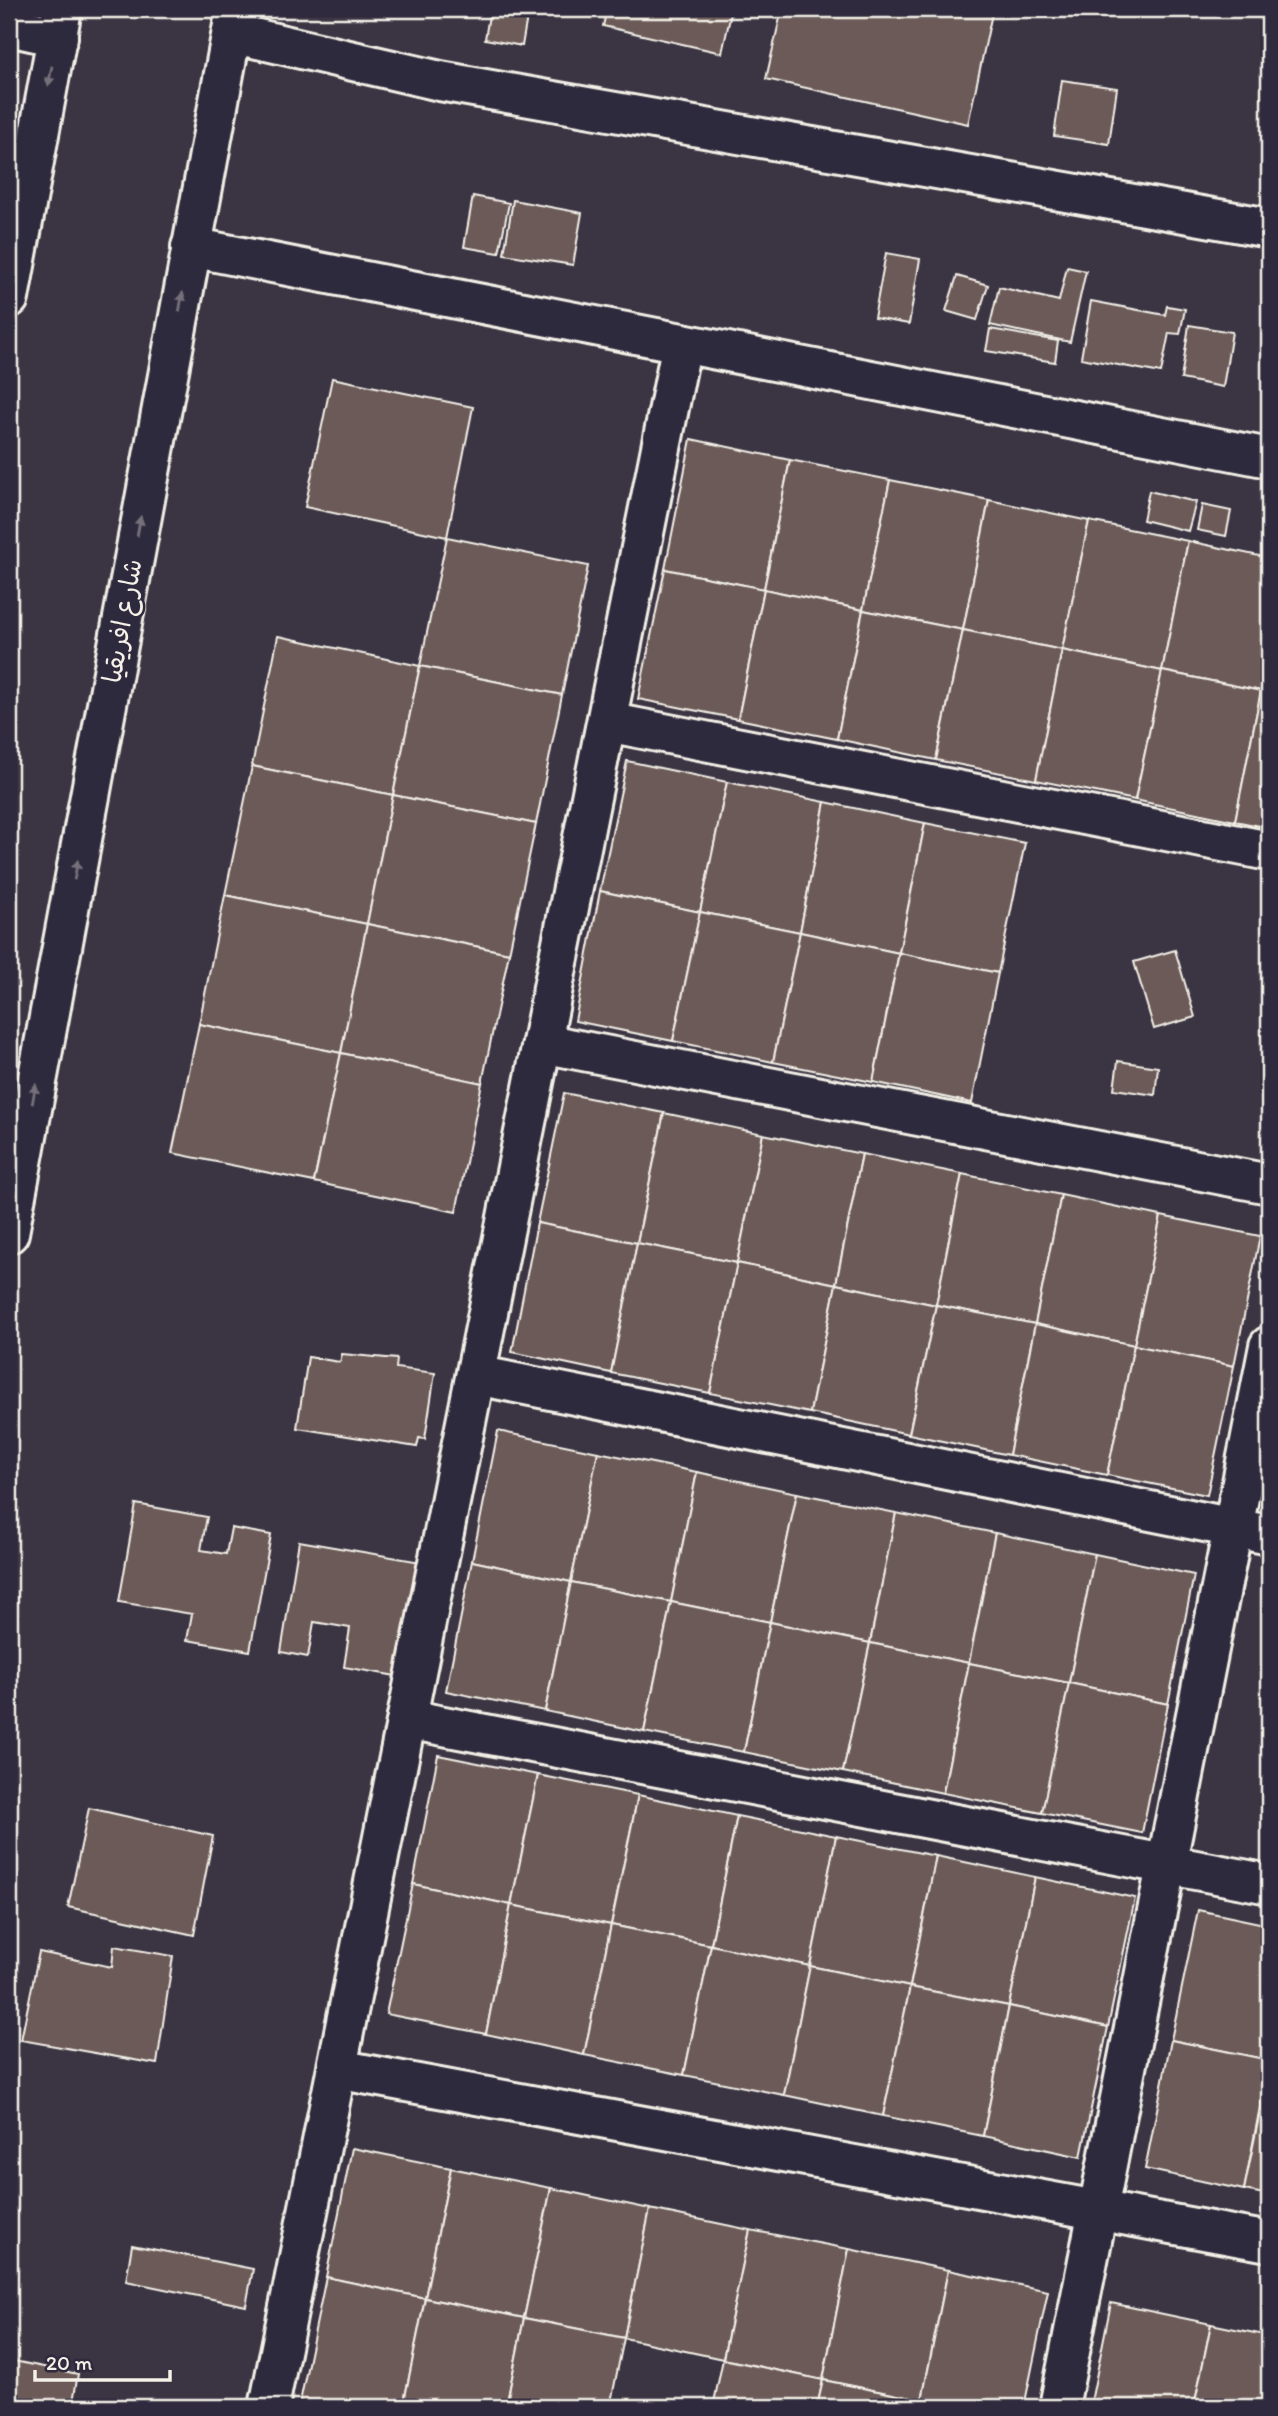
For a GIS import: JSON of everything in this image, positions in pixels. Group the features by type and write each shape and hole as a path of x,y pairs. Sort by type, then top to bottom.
{"street":[{"path":"234,21 440,81 1269,228"},
{"name":"شارع افريقيا","path":"9,1233 234,21"},
{"path":"9,26 60,23 9,298"},
{"path":"191,247 1269,458"},
{"path":"270,2407 682,343"},
{"path":"607,722 1269,851"},
{"path":"542,1043 1269,1184"},
{"path":"1059,2407 1167,1864 1251,1532 1269,1346"},
{"path":"476,1375 1251,1532"},
{"path":"407,1719 1269,1884"},
{"path":"337,2069 1269,2242"}],"building":[{"path":"490,9 528,11 522,46 485,39"},
{"path":"607,9 732,9 722,53 603,26"},
{"path":"782,9 993,9 968,124 766,79"},
{"path":"1062,80 1117,88 1109,144 1054,136"},
{"path":"473,196 509,203 499,253 464,247"},
{"path":"513,200 582,213 573,265 504,254"},
{"path":"886,253 920,259 909,324 874,318"},
{"path":"1067,267 1086,271 1070,342 990,325 999,287 1059,301"},
{"path":"957,276 988,285 977,320 946,311"},
{"path":"1091,301 1165,315 1167,306 1185,309 1180,334 1169,333 1161,373 1081,358"},
{"path":"1189,325 1232,332 1223,387 1181,379"},
{"path":"990,329 1058,341 1055,362 986,351"},
{"path":"332,378 473,407 447,537 305,507"},
{"path":"691,439 790,460 764,589 665,569"},
{"path":"790,460 890,480 863,610 764,589"},
{"path":"890,480 989,500 963,630 863,610"},
{"path":"1149,491 1196,502 1188,531 1143,520"},
{"path":"989,500 1089,521 1062,650 963,630"},
{"path":"1202,505 1231,511 1226,536 1197,530"},
{"path":"1089,521 1188,541 1162,671 1062,650"},
{"path":"447,537 588,566 562,695 420,666"},
{"path":"1188,541 1269,558 1269,650 1261,691 1162,671"},
{"path":"665,569 764,589 738,719 638,699"},
{"path":"764,589 863,610 837,739 738,719"},
{"path":"863,610 963,630 936,760 837,739"},
{"path":"963,630 1062,650 1036,780 936,760"},
{"path":"278,636 420,666 393,795 252,766"},
{"path":"1062,650 1162,671 1135,800 1036,780"},
{"path":"1269,650 1269,693 1261,691"},
{"path":"420,666 562,695 536,824 393,795"},
{"path":"1162,671 1261,691 1235,821 1135,800"},
{"path":"1261,691 1269,693 1269,828 1235,821"},
{"path":"627,761 727,782 700,912 600,891"},
{"path":"252,766 393,795 367,924 225,895"},
{"path":"727,782 825,802 800,932 700,912"},
{"path":"393,795 536,824 509,953 367,924"},
{"path":"825,802 925,823 899,953 800,932"},
{"path":"925,823 1025,843 998,973 899,953"},
{"path":"600,891 700,912 673,1041 575,1021"},
{"path":"225,895 367,924 341,1053 199,1024"},
{"path":"700,912 800,932 773,1062 673,1041"},
{"path":"367,924 509,953 482,1083 341,1053"},
{"path":"800,932 899,953 873,1082 773,1062"},
{"path":"1175,950 1195,1017 1154,1029 1134,962"},
{"path":"899,953 998,973 972,1103 873,1082"},
{"path":"199,1024 341,1053 314,1182 172,1153"},
{"path":"341,1053 482,1083 456,1212 314,1182"},
{"path":"1118,1061 1158,1067 1155,1095 1114,1089"},
{"path":"564,1093 664,1113 637,1243 537,1223"},
{"path":"664,1113 763,1134 737,1263 637,1243"},
{"path":"763,1134 862,1154 836,1284 737,1263"},
{"path":"862,1154 962,1174 936,1305 836,1284"},
{"path":"962,1174 1061,1195 1035,1324 936,1305"},
{"path":"1061,1195 1161,1216 1134,1345 1035,1324"},
{"path":"1161,1216 1260,1236 1234,1366 1134,1345"},
{"path":"537,1223 637,1243 611,1373 512,1352"},
{"path":"637,1243 737,1263 710,1393 611,1373"},
{"path":"737,1263 836,1284 810,1413 710,1393"},
{"path":"836,1284 936,1305 909,1434 810,1413"},
{"path":"936,1305 1035,1324 1009,1455 909,1434"},
{"path":"1035,1324 1134,1345 1107,1475 1009,1455"},
{"path":"1134,1345 1234,1366 1207,1495 1107,1475"},
{"path":"342,1354 397,1359 396,1368 435,1373 425,1439 419,1438 417,1447 297,1428 308,1357 340,1362"},
{"path":"498,1431 598,1452 571,1582 472,1561"},
{"path":"598,1452 697,1472 671,1602 571,1582"},
{"path":"697,1472 797,1493 770,1622 671,1602"},
{"path":"797,1493 896,1513 870,1643 770,1622"},
{"path":"136,1504 207,1517 201,1550 226,1554 231,1528 271,1535 250,1651 187,1640 192,1614 119,1602"},
{"path":"896,1513 995,1533 969,1663 870,1643"},
{"path":"995,1533 1095,1554 1069,1683 969,1663"},
{"path":"299,1541 421,1562 402,1677 344,1667 350,1628 314,1622 308,1657 281,1652"},
{"path":"1095,1554 1194,1575 1168,1704 1069,1683"},
{"path":"472,1561 571,1582 545,1711 446,1691"},
{"path":"571,1582 671,1602 644,1732 545,1711"},
{"path":"671,1602 770,1622 744,1752 644,1732"},
{"path":"770,1622 870,1643 843,1772 744,1752"},
{"path":"870,1643 969,1663 943,1793 843,1772"},
{"path":"969,1663 1069,1683 1042,1813 943,1793"},
{"path":"1069,1683 1168,1704 1142,1833 1042,1813"},
{"path":"438,1755 538,1775 511,1905 413,1884"},
{"path":"538,1775 638,1795 611,1925 511,1905"},
{"path":"638,1795 737,1816 711,1945 611,1925"},
{"path":"89,1808 213,1836 194,1935 68,1907"},
{"path":"737,1816 836,1836 810,1966 711,1945"},
{"path":"836,1836 936,1856 910,1987 810,1966"},
{"path":"936,1856 1035,1877 1009,2006 910,1987"},
{"path":"1035,1877 1135,1898 1108,2027 1009,2006"},
{"path":"413,1884 511,1905 486,2034 386,2014"},
{"path":"511,1905 611,1925 584,2055 486,2034"},
{"path":"1198,1910 1269,1925 1269,2060 1171,2040"},
{"path":"611,1925 711,1945 684,2075 584,2055"},
{"path":"711,1945 810,1966 784,2095 684,2075"},
{"path":"114,1946 173,1956 157,2064 21,2040 39,1952 112,1967"},
{"path":"810,1966 910,1987 883,2116 784,2095"},
{"path":"910,1987 1009,2006 983,2136 883,2116"},
{"path":"1009,2006 1108,2027 1081,2157 983,2136"},
{"path":"1171,2040 1269,2060 1244,2190 1145,2169"},
{"path":"1269,2068 1269,2195 1244,2190"},
{"path":"352,2148 451,2168 425,2298 326,2277"},
{"path":"451,2168 551,2188 524,2318 425,2298"},
{"path":"551,2188 650,2209 624,2338 524,2318"},
{"path":"650,2209 750,2230 723,2359 624,2338"},
{"path":"750,2230 849,2249 823,2380 723,2359"},
{"path":"132,2245 253,2269 246,2306 126,2281"},
{"path":"849,2249 948,2270 922,2400 823,2380"},
{"path":"948,2270 1048,2291 1024,2407 958,2407 922,2400"},
{"path":"326,2277 425,2298 403,2407 299,2407"},
{"path":"425,2298 524,2318 506,2407 403,2407"},
{"path":"1111,2303 1211,2324 1194,2407 1090,2407"},
{"path":"524,2318 624,2338 610,2407 506,2407"},
{"path":"1211,2324 1269,2336 1269,2407 1194,2407"},
{"path":"723,2359 823,2380 817,2407 713,2407"},
{"path":"9,2360 78,2374 72,2407 9,2407"},
{"path":"823,2380 922,2400 920,2407 817,2407"},
{"path":"922,2400 958,2407 920,2407"}]}
